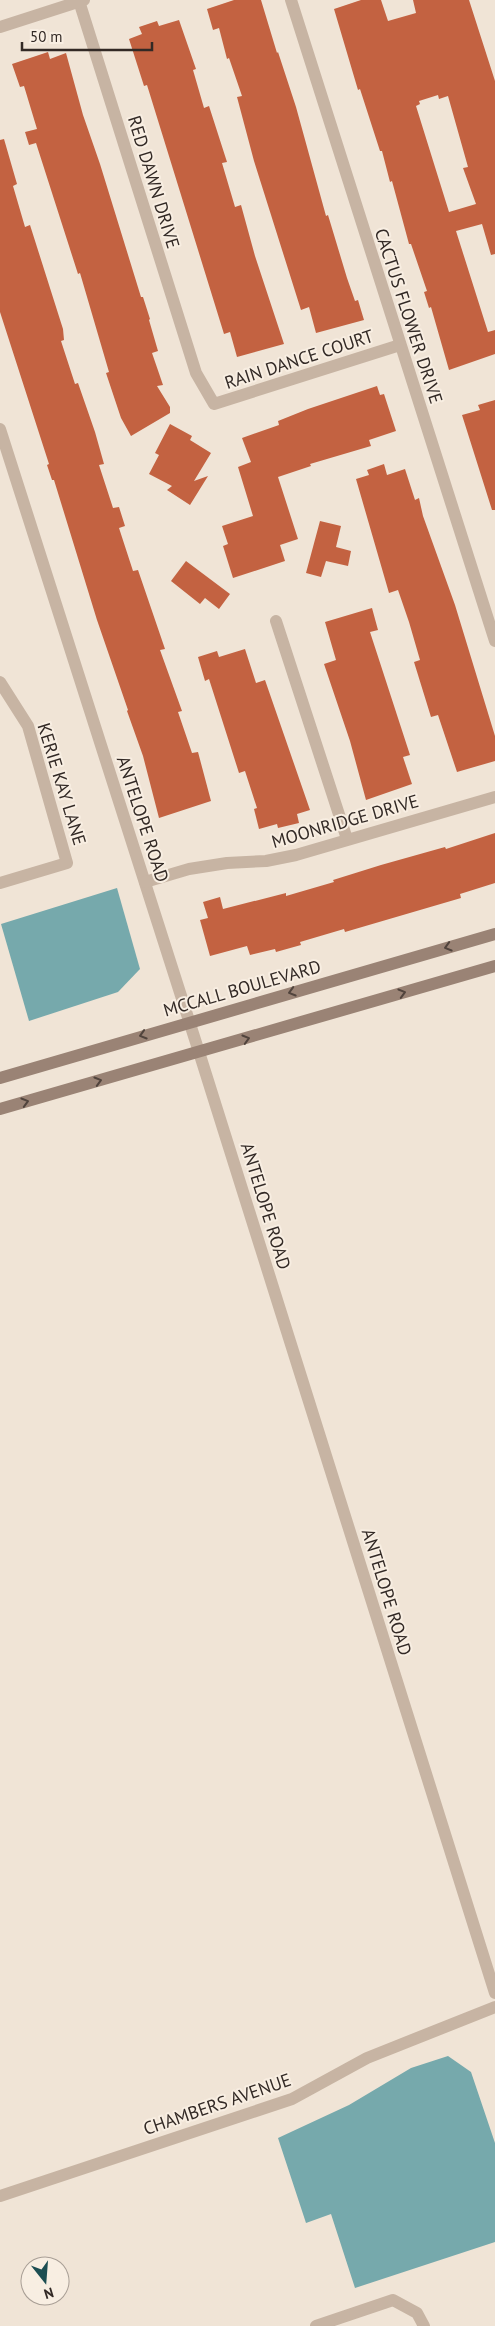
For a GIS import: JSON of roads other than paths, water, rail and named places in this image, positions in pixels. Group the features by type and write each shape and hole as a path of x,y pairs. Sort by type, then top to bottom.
{"main road":[{"name":"MCCALL BOULEVARD","path":"0,1078 495,934"},
{"path":"0,1109 495,966"}],"street":[{"name":"CACTUS FLOWER DRIVE","path":"290,0 495,641"},
{"path":"0,27 82,1"},
{"name":"RED DAWN DRIVE","path":"82,1 196,373"},
{"name":"RAIN DANCE COURT","path":"196,373 214,404 400,345"},
{"name":"ANTELOPE ROAD","path":"0,429 190,1022 495,1993"},
{"path":"276,621 347,839"},
{"name":"KERIE KAY LANE","path":"0,682 28,726 67,863 0,883"},
{"name":"MOONRIDGE DRIVE","path":"145,882 199,868 227,863 266,861 296,855 495,797"},
{"name":"CHAMBERS AVENUE","path":"0,2196 292,2100 366,2058 495,2007"},
{"path":"316,2326 393,2300 417,2313 424,2326"}],"water":[{"path":"117,888 140,969 118,992 29,1021 1,924"},
{"path":"448,2056 471,2072 495,2143 495,2242 355,2288 331,2214 306,2223 278,2138 349,2105 411,2068"}]}
